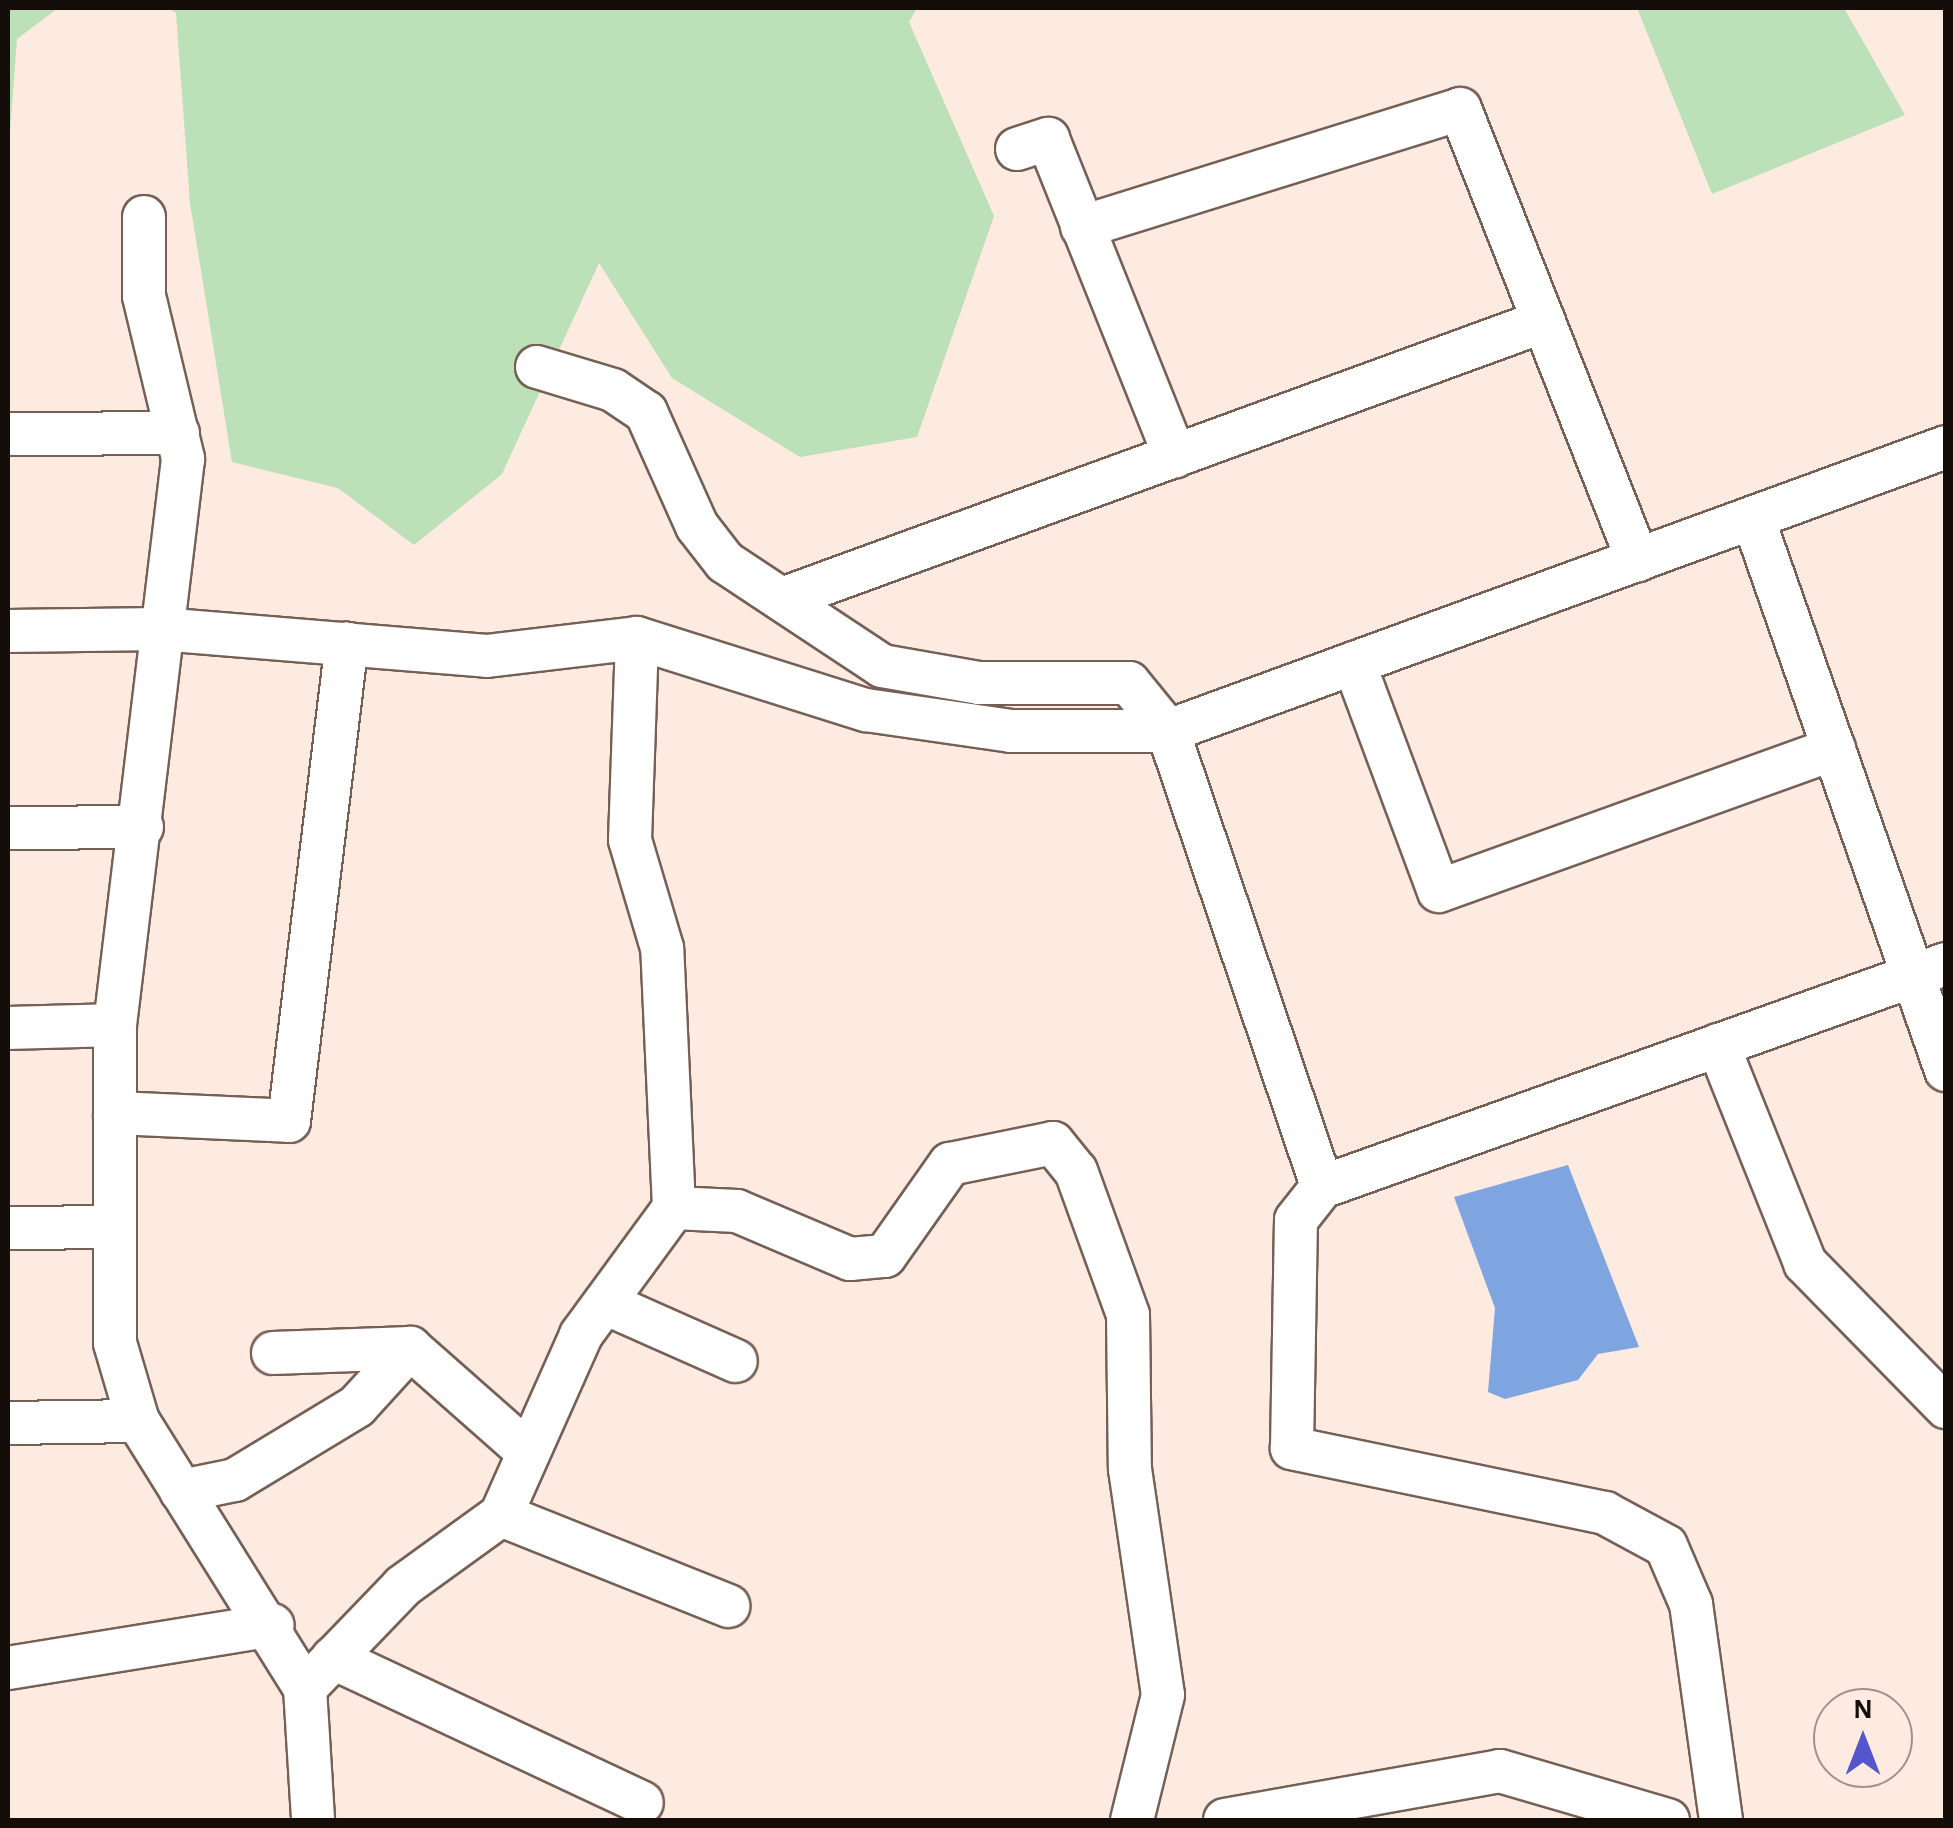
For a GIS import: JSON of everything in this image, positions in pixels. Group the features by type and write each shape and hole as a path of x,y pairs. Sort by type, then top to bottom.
{"street":[{"path":"1082,227 1460,109 1638,560"},
{"path":"1017,150 1048,140 1174,456"},
{"path":"144,217 144,296 183,459 160,628 142,827 115,1025 115,1343 138,1421 272,1626 319,1673 642,1803"},
{"path":"782,600 1544,322"},
{"path":"537,367 613,390 646,412 697,526 725,562 882,666 979,683 1129,683 1168,731 1322,1188"},
{"path":"8,434 178,433"},
{"path":"8,631 160,628 487,656 637,638 866,710 1011,731 1168,731 1946,448"},
{"path":"1753,518 1834,750 1929,971 1946,1070"},
{"path":"313,1820 319,1673 403,1586 501,1515 581,1335 674,1208 662,948 630,840 637,638"},
{"path":"115,1113 288,1120 346,644"},
{"path":"1354,663 1439,891 1834,750"},
{"path":"8,828 142,827"},
{"path":"1722,1820 1692,1604 1666,1546 1605,1513 1292,1448 1296,1220 1322,1188 1929,971"},
{"path":"8,1028 115,1025"},
{"path":"1718,1044 1805,1263 1946,1407"},
{"path":"674,1208 738,1211 850,1259 885,1256 950,1164 1053,1143 1076,1171 1128,1316 1130,1469 1163,1695 1132,1820"},
{"path":"8,1228 115,1226"},
{"path":"605,1303 736,1361"},
{"path":"273,1353 410,1348 528,1452"},
{"path":"181,1491 235,1480 357,1406 410,1348"},
{"path":"8,1423 138,1421"},
{"path":"501,1515 728,1606"},
{"path":"8,1668 272,1626"},
{"path":"1225,1820 1500,1771 1668,1820"}],"green space":[{"path":"8,8 58,8 17,39 8,159"},
{"path":"168,8 917,8 909,22 994,216 917,437 800,457 672,378 599,263 502,474 414,545 338,488 232,462 190,203 176,13"},
{"path":"1637,8 1844,8 1905,115 1712,194"}],"water":[{"path":"1568,1165 1639,1347 1598,1354 1578,1380 1505,1399 1488,1392 1495,1308 1454,1197"}]}
